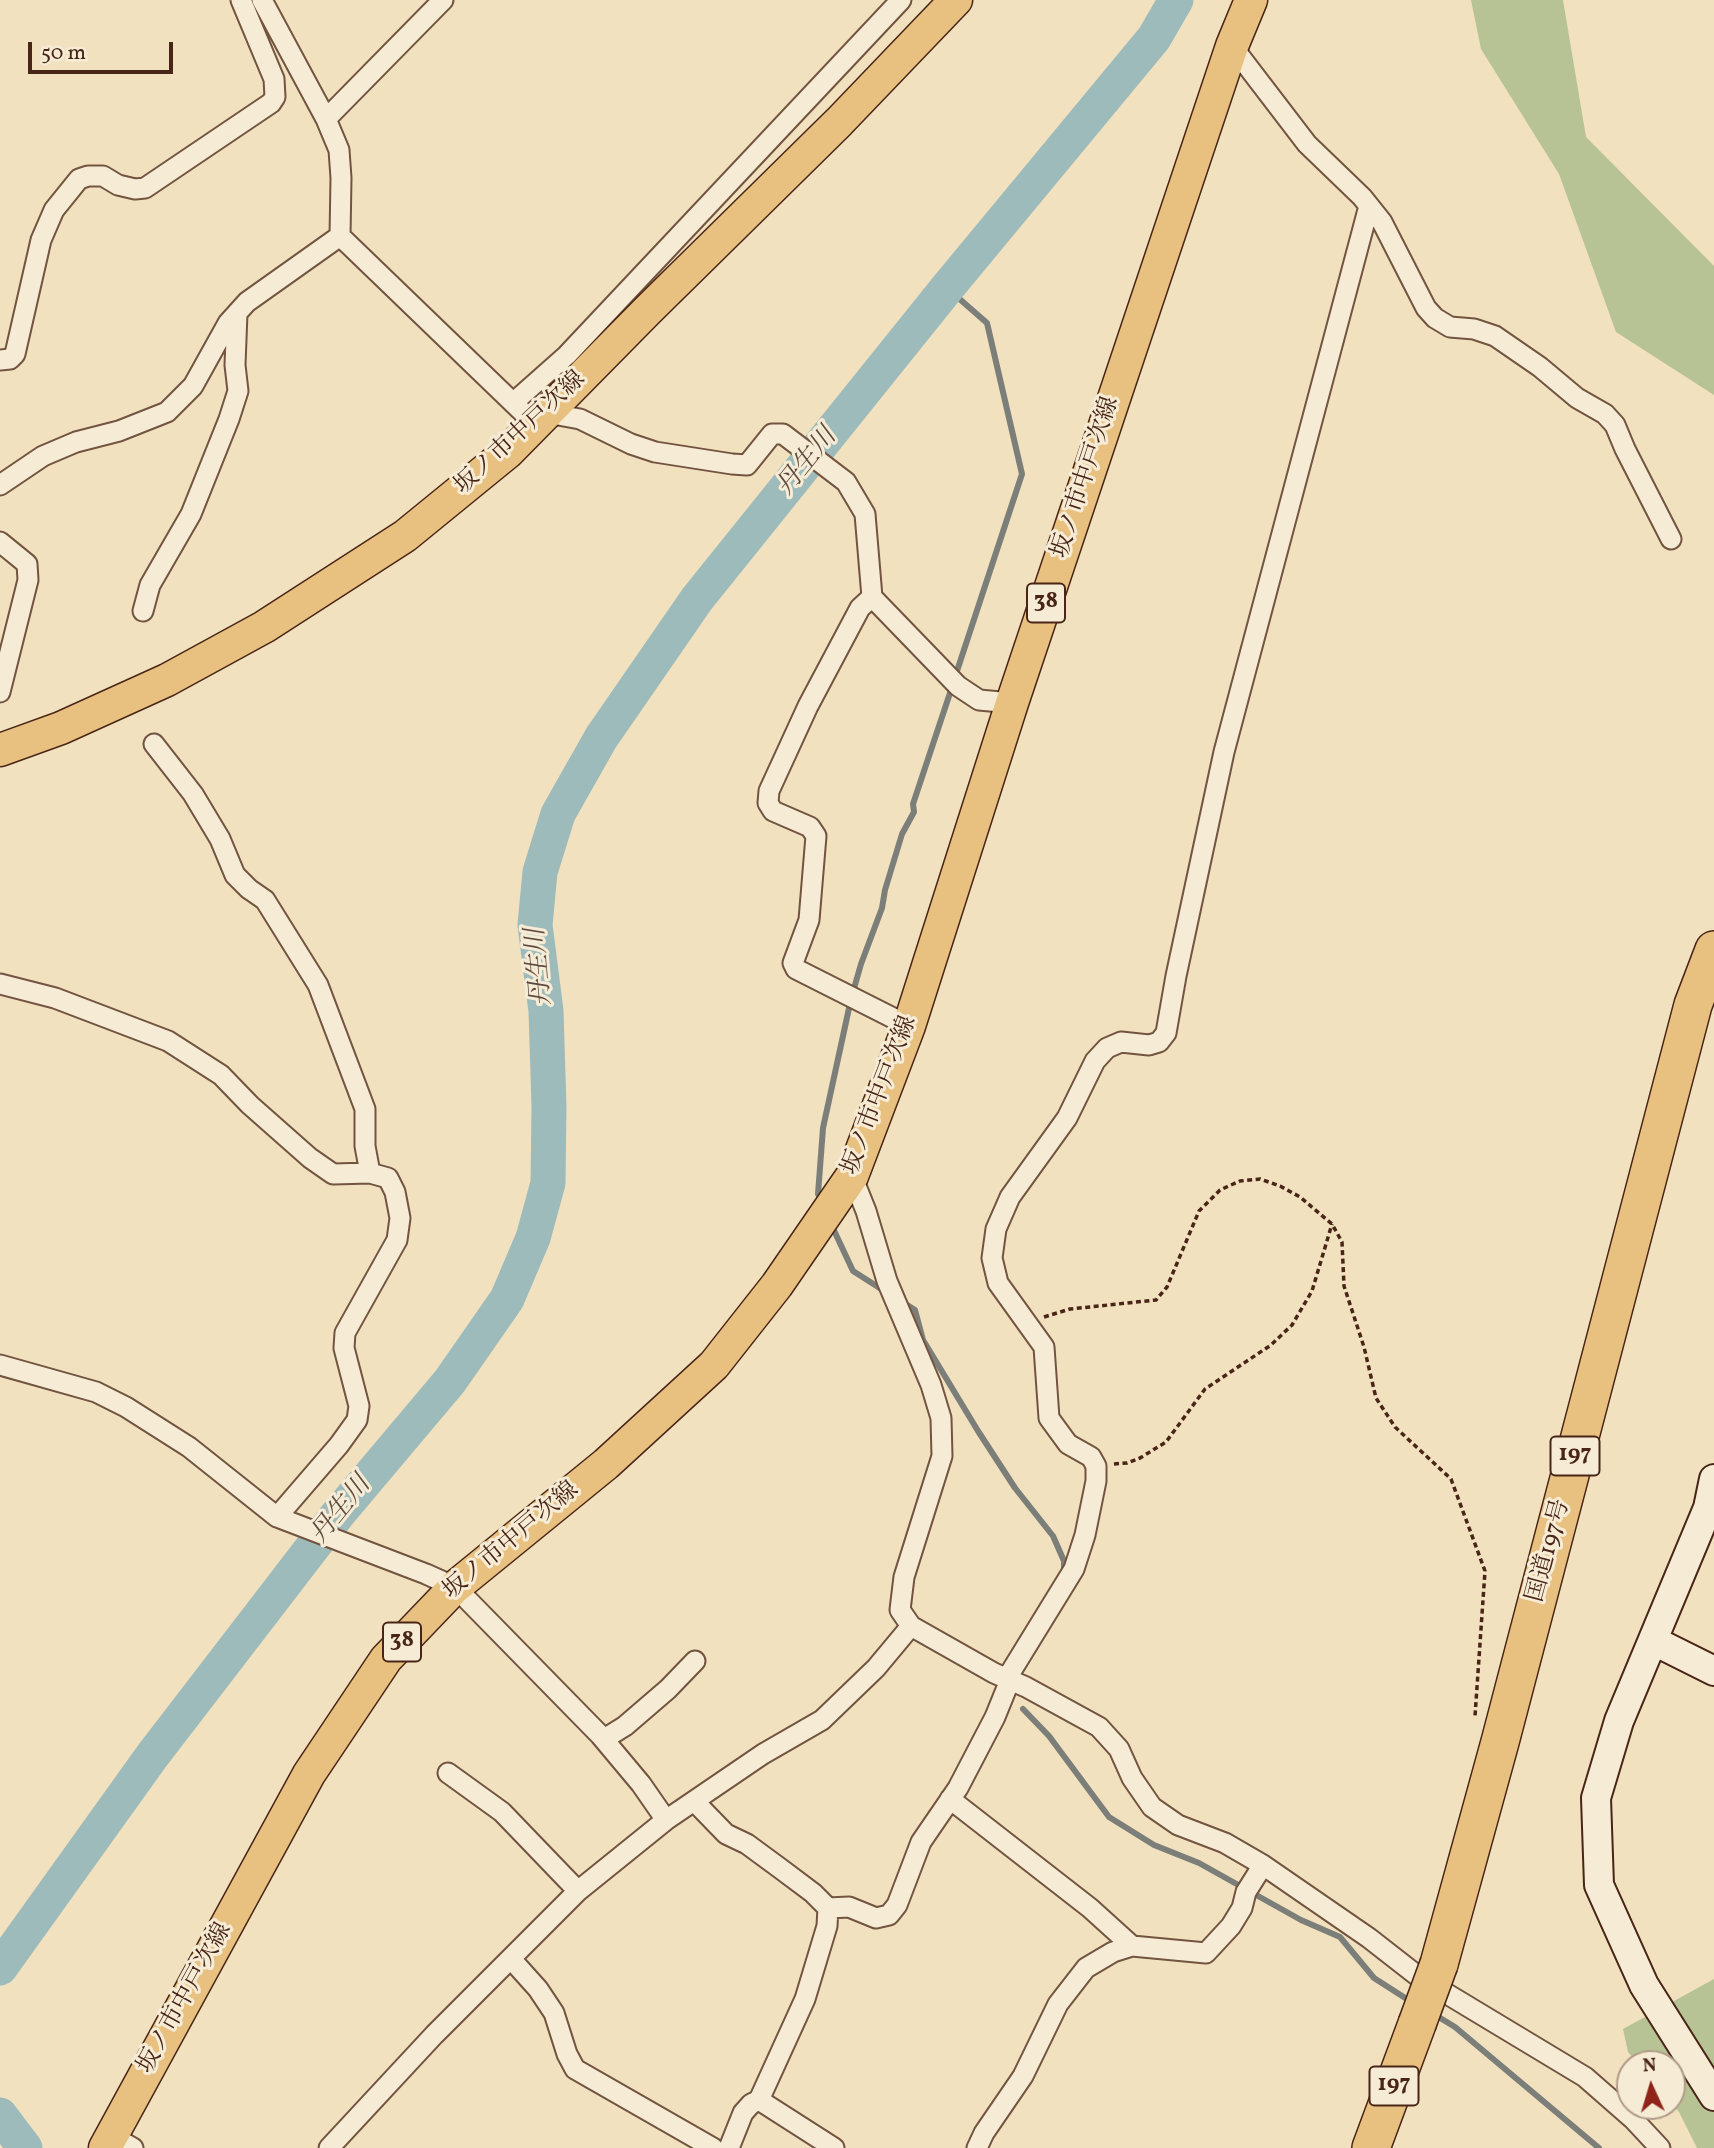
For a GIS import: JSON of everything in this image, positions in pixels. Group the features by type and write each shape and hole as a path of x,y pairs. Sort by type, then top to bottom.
{"highway":[{"name":"国道197号","path":"1371,2148 1439,1964 1500,1742 1693,1005 1714,950"}],"main road":[{"name":"坂ノ市中戸次線","path":"0,750 61,728 167,680 264,627 405,536 508,452 542,419 839,122 956,0"},
{"name":"坂ノ市中戸次線","path":"117,2144 309,1774 386,1658 455,1587 607,1464 714,1364 777,1285 852,1176 909,1026 1012,703 1232,46 1251,0"}],"street":[{"path":"0,360 10,359 16,354 41,240 54,211 79,179 103,176 118,185 145,188 271,103 275,97 274,79 241,0"},
{"path":"262,0 326,119 339,150 340,236 514,402 542,419 580,419 631,444 655,452 732,464 747,465 772,434 783,434 846,482 865,514 872,597 958,687 979,700 1012,703"},
{"path":"326,119 443,0"},
{"path":"514,402 567,355 901,0"},
{"path":"1232,46 1307,144 1382,222 1426,308 1435,318 1450,327 1474,329 1495,336 1540,367 1577,398 1605,414 1615,425 1671,539"},
{"path":"694,1801 726,1834 747,1844 813,1893 828,1908 849,1907 876,1918 889,1915 897,1905 921,1842 950,1799 995,1717 1008,1679 1074,1569 1085,1535 1096,1481 1096,1466 1091,1457 1068,1444 1049,1418 1044,1347 999,1283 992,1258 996,1229 1010,1197 1067,1118 1095,1061 1107,1048 1121,1042 1149,1045 1159,1042 1166,1033 1224,752 1369,206"},
{"path":"0,485 43,456 76,442 119,431 167,412 193,386 228,323 247,302 340,236"},
{"path":"143,611 150,585 191,514 229,419 237,391 237,313"},
{"path":"0,541 27,564 28,580 0,692"},
{"path":"872,597 860,608 808,706 769,791 768,803 773,811 810,827 816,836 809,920 793,963 796,969 909,1026"},
{"path":"154,744 193,794 220,839 235,875 248,889 264,900 318,985 365,1110 365,1146 370,1172"},
{"path":"0,984 55,998 168,1041 221,1075 250,1105 310,1158 333,1174 370,1172 388,1178 395,1192 400,1218 397,1240 345,1333 344,1348 359,1406 357,1420 281,1519"},
{"path":"852,1176 889,1284 931,1385 941,1418 942,1456 904,1577 900,1610 911,1626 1098,1727 1119,1749 1132,1778 1152,1807 1178,1825 1225,1843 1369,1938 1419,1977 1585,2077 1633,2119 1660,2148"},
{"path":"0,1365 96,1392 126,1407 189,1447 281,1519 455,1587 604,1739 666,1820"},
{"path":"1714,1479 1708,1507 1619,1721 1595,1798 1599,1885 1644,1984 1714,2096"},
{"path":"329,2148 425,2044 512,1960 578,1891 666,1820 764,1754 822,1720 876,1668 911,1626"},
{"path":"1654,1641 1714,1671"},
{"path":"604,1739 625,1726 668,1689 695,1661"},
{"path":"447,1773 502,1812 578,1891"},
{"path":"950,1799 1090,1908 1132,1946"},
{"path":"977,2148 984,2133 1023,2076 1058,2004 1086,1968 1113,1951 1132,1946 1206,1953 1231,1926 1242,1908 1246,1892 1261,1868"},
{"path":"729,2148 743,2113 759,2100 805,2000 827,1926 828,1908"},
{"path":"512,1960 555,2013 567,2054 575,2069 713,2148"},
{"path":"759,2100 834,2148"}],"path":[{"path":"1018,1311 1044,1317 1070,1309 1156,1300 1167,1287 1199,1212 1220,1190 1240,1181 1260,1179 1280,1185 1300,1197 1332,1224 1342,1242 1344,1286 1364,1347 1376,1398 1395,1427 1451,1479 1485,1571 1475,1716"},
{"path":"1096,1466 1127,1463 1166,1442 1205,1389 1271,1345 1292,1325 1312,1290 1332,1224"}],"green space":[{"path":"1471,0 1563,0 1586,137 1714,266 1714,395 1616,332 1559,174 1481,49"},
{"path":"1714,1979 1714,2148 1697,2148 1683,2120 1686,2120 1686,2050 1628,2050 1623,2029"}],"waterway":[{"name":"丹生川","path":"0,1968 152,1756 338,1514 450,1381 507,1299 533,1238 548,1183 546,1011 535,925 540,872 558,814 601,738 697,599 947,288 1154,38 1176,0"},
{"path":"947,288 987,323 1022,474 955,677"},
{"path":"822,1201 818,1194 823,1128 851,999 882,908 902,834 914,812 913,804 952,687"},
{"path":"831,1224 853,1271 886,1292"},
{"path":"901,1301 915,1310 923,1340 978,1431 1015,1488 1053,1536 1064,1561 1064,1573"},
{"path":"1023,1709 1049,1736 1109,1817 1154,1845 1199,1863 1301,1920 1340,1937 1374,1978 1413,2003"},
{"path":"1432,2013 1455,2027 1599,2148"},
{"name":"丹生川","path":"0,2115 25,2148"}]}
